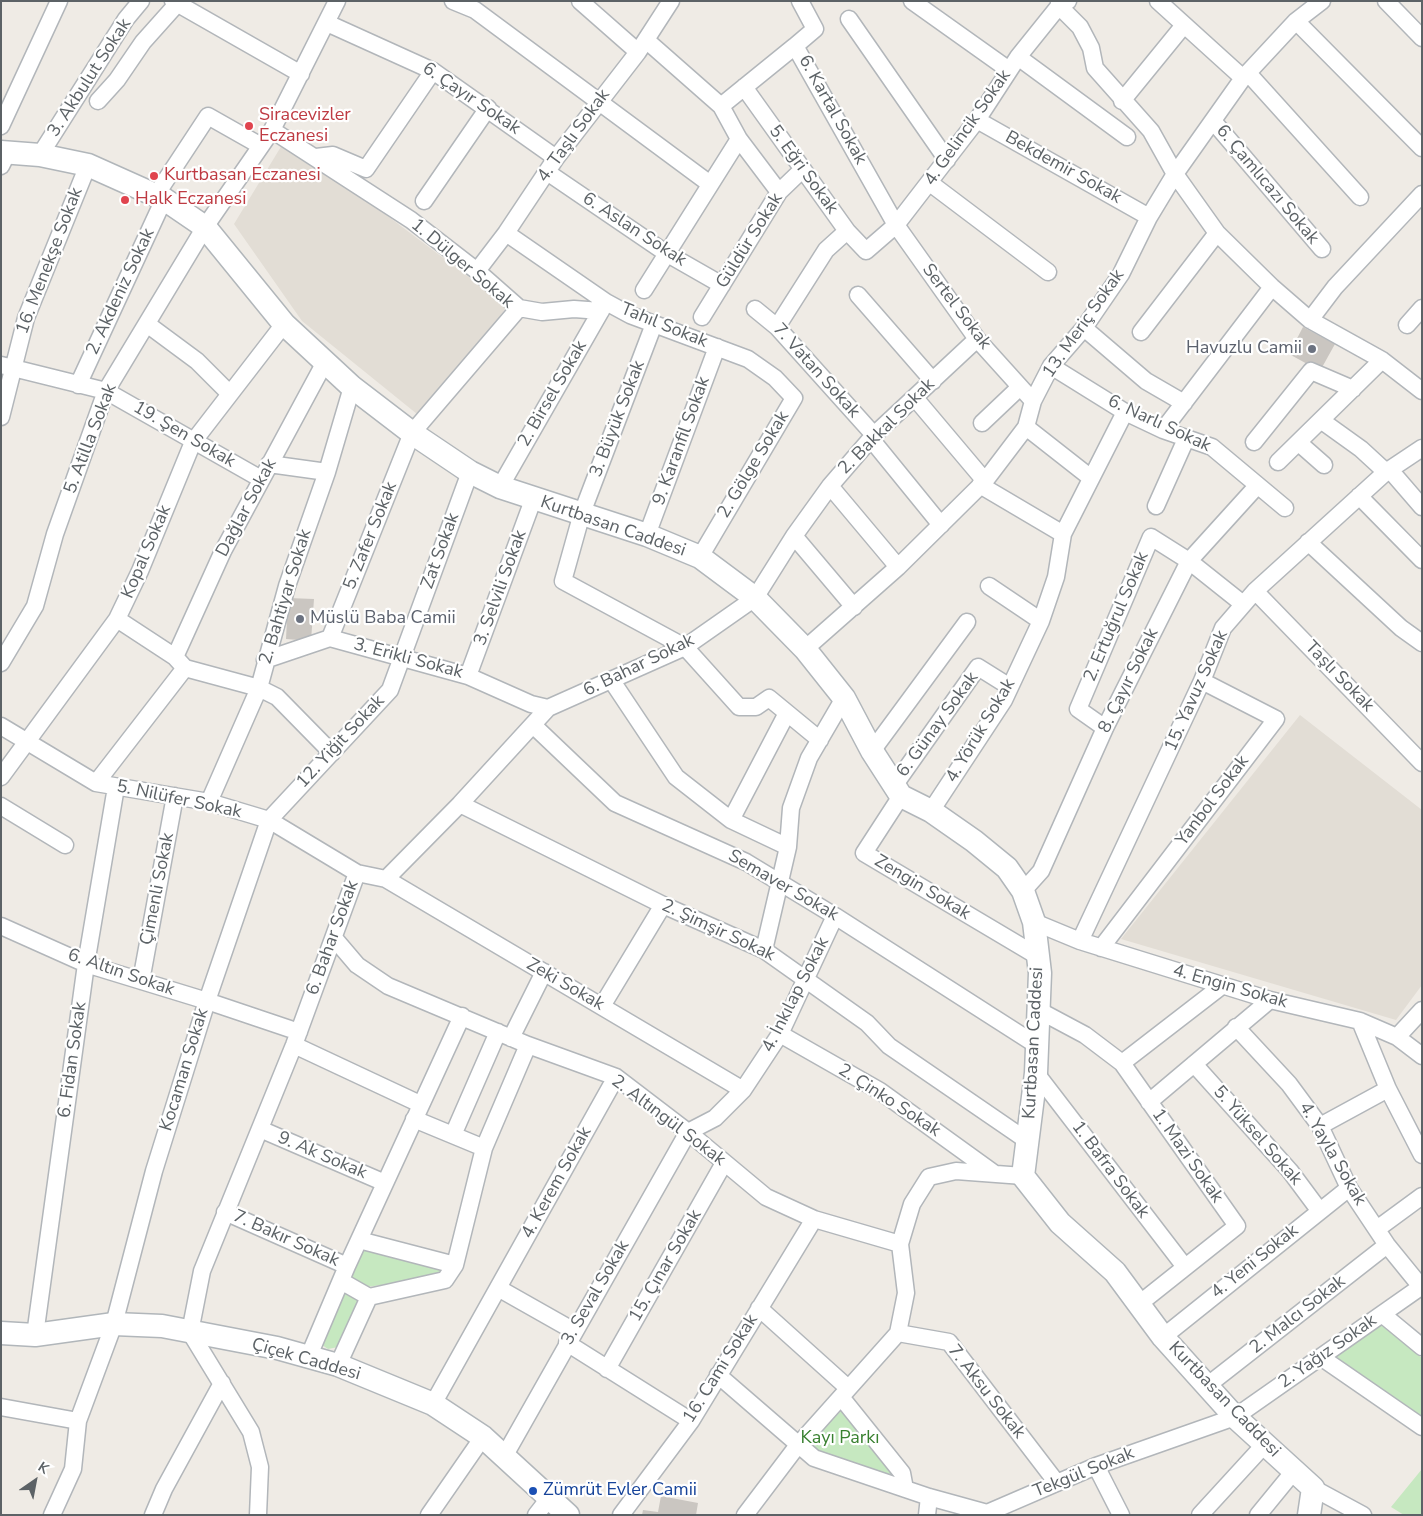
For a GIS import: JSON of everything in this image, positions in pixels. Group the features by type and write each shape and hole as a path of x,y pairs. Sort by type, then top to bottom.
{"main road":[{"name":"Kurtbasan Caddesi","path":"3,157 40,155 88,165 160,197 205,227 284,324 352,387 412,433 470,472 500,487 534,500 582,513 647,535 700,556 755,598 805,649 844,698 897,791 974,840 1007,868 1023,891 1034,922 1038,957 1040,1011 1029,1142 1023,1176 1060,1223 1115,1272 1163,1336 1235,1416 1313,1488"},
{"name":"Çiçek Caddesi","path":"1,1333 35,1335 114,1324 162,1326 277,1348 338,1365 433,1404 483,1437 505,1455 568,1515"},
{"path":"1309,1515 1313,1488"}],"street":[{"path":"1,126 59,1"},
{"name":"3. Akbulut Sokak","path":"40,155 126,19 141,1"},
{"name":"5. Atilla Sokak","path":"1,663 35,606 56,534 106,391 205,227 272,130 337,1"},
{"path":"453,1 475,10 710,184"},
{"path":"580,1 721,106 738,139 779,192"},
{"name":"4. Taşlı Sokak","path":"477,271 506,233 551,165 597,102 642,46 672,1"},
{"name":"6. Kartal Sokak","path":"800,1 815,29 795,46 896,225"},
{"path":"1158,1 1245,75 1360,197"},
{"path":"1386,1 1422,38"},
{"path":"914,2 1127,137"},
{"path":"98,101 117,80 143,42 175,3 301,74"},
{"path":"1062,3 1080,28 1091,48 1095,68 1122,101 1151,131 1175,174 1217,233 1272,287 1310,320 1382,360 1422,392"},
{"name":"4. Gelincik Sokak","path":"866,251 896,225 930,183 1014,64 1062,3"},
{"path":"1306,9 1422,148"},
{"name":"13. Meriç Sokak","path":"805,649 898,568 983,483 1026,427 1033,401 1051,366 1084,328 1121,274 1149,217 1175,174 1245,75 1306,9"},
{"path":"850,19 946,160"},
{"name":"6. Çayır Sokak","path":"327,23 434,71 488,108 551,165"},
{"path":"1122,101 1184,25"},
{"path":"721,106 795,46"},
{"path":"316,157 333,154 366,169 434,71"},
{"name":"5. Eğri Sokak","path":"744,87 847,231 866,251"},
{"path":"424,201 488,108"},
{"name":"2. Akdeniz Sokak","path":"78,384 160,197 208,116 261,146"},
{"name":"Bekdemir Sokak","path":"976,120 1149,217"},
{"name":"6. Çamlıcazı Sokak","path":"1213,120 1322,249"},
{"name":"1. Dülger Sokak","path":"272,130 411,220 477,271 519,308 412,433"},
{"path":"644,290 738,139"},
{"name":"16. Menekşe Sokak","path":"1,417 7,367 88,165"},
{"name":"6. Aslan Sokak","path":"551,165 666,253 722,284"},
{"name":"Güldür Sokak","path":"702,317 779,192 802,169"},
{"path":"930,183 1048,272"},
{"path":"1310,320 1335,287 1422,194"},
{"name":"Sertel Sokak","path":"896,225 977,338 1033,401"},
{"path":"777,327 826,250 847,231"},
{"name":"Tahıl Sokak","path":"506,233 603,306 748,359 775,378"},
{"path":"1141,332 1217,233"},
{"path":"1163,430 1272,287"},
{"path":"858,295 933,381"},
{"path":"519,308 542,312 603,306"},
{"name":"2. Birsel Sokak","path":"500,487 603,306"},
{"path":"1407,325 1422,308"},
{"name":"7. Vatan Sokak","path":"755,309 777,327 873,438 941,525"},
{"path":"147,324 197,361 229,393"},
{"name":"Kopal Sokak","path":"1,776 117,619 140,571 193,442 284,324"},
{"name":"3. Büyük Sokak","path":"654,324 582,513 563,581 685,647"},
{"path":"1084,328 1146,381 1184,403"},
{"name":"2. Bakkal Sokak","path":"755,598 794,536 830,486 873,438 977,338"},
{"name":"9. Karanfil Sokak","path":"647,535 717,347"},
{"path":"1278,462 1322,421 1382,360"},
{"name":"Dağlar Sokak","path":"96,783 180,663 223,551 326,362"},
{"name":"6. Narlı Sokak","path":"1051,366 1125,412 1163,430 1212,447 1285,508"},
{"name":"19. Şen Sokak","path":"7,367 106,391 261,479"},
{"path":"1254,442 1311,371 1353,389"},
{"name":"2. Gölge Sokak","path":"700,556 794,398 775,378"},
{"name":"2. Bahtiyar Sokak","path":"209,802 259,688 265,660 287,586 327,472 352,387"},
{"path":"982,423 1020,387"},
{"path":"915,398 983,483 1063,534"},
{"name":"4. Yörük Sokak","path":"931,811 1004,700 1041,621 1056,577 1063,534 1125,412"},
{"path":"1322,421 1388,471 1422,507"},
{"path":"1026,427 1091,478"},
{"name":"5. Zafer Sokak","path":"330,638 412,433"},
{"path":"1156,506 1186,438"},
{"path":"1299,443 1324,466"},
{"name":"15. Yavuz Sokak","path":"1080,942 1202,681 1223,628 1242,604 1308,542 1388,471 1422,448"},
{"path":"269,464 327,472"},
{"name":"Zat Sokak","path":"401,657 470,472"},
{"path":"830,486 898,568"},
{"name":"8. Çayır Sokak","path":"1023,891 1041,871 1105,728 1188,561 1257,486"},
{"path":"1359,496 1422,560"},
{"name":"3. Selvili Sokak","path":"468,676 534,500"},
{"path":"794,536 854,607"},
{"name":"2. Ertuğrul Sokak","path":"1105,728 1078,709 1151,537 1188,561"},
{"path":"1308,542 1401,628 1422,643"},
{"path":"1188,561 1242,604"},
{"path":"989,586 1041,621"},
{"name":"Taşlı Sokak","path":"1255,591 1420,756"},
{"name":"6. Bahar Sokak","path":"190,1332 202,1271 297,1039 357,873 386,879 460,804 548,708 685,647 755,598"},
{"path":"117,619 180,663 259,688 277,697 332,753"},
{"path":"872,750 967,622"},
{"name":"3. Erikli Sokak","path":"265,660 330,638 468,676 531,704 548,708"},
{"path":"685,647 739,707 756,707 769,698 820,740"},
{"name":"12. Yiğit Sokak","path":"269,820 390,690 401,657"},
{"name":"6. Günay Sokak","path":"897,791 978,667 1010,687"},
{"path":"612,681 676,777 731,820 788,846"},
{"name":"Yanbol Sokak","path":"1101,948 1276,719 1202,681"},
{"path":"764,950 788,846 791,808 810,758 844,698"},
{"path":"731,820 787,713"},
{"name":"Semaver Sokak","path":"533,725 615,803 746,862 835,916 1038,1046"},
{"name":"5. Nilüfer Sokak","path":"1,726 96,783 209,802 269,820 357,873"},
{"name":"6. Fidan Sokak","path":"35,1335 86,964 116,787"},
{"name":"Zengin Sokak","path":"897,791 864,853 1038,957"},
{"name":"Çimenli Sokak","path":"141,981 175,796"},
{"name":"2. Şimşir Sokak","path":"460,804 663,905 764,950 867,1023 889,1046 1029,1142"},
{"path":"1,806 65,845"},
{"name":"Kocaman Sokak","path":"52,1515 73,1469 78,1420 114,1324 154,1171 207,1001 269,820"},
{"name":"Zeki Sokak","path":"386,879 743,1090"},
{"path":"602,1006 663,905"},
{"name":"4. İnkılap Sokak","path":"688,1132 716,1118 743,1090 780,1034 835,916"},
{"name":"4. Engin Sokak","path":"1034,922 1080,942 1270,1000 1360,1021 1397,1037 1422,1056"},
{"name":"6. Altın Sokak","path":"1,927 86,964 207,1001 297,1039 453,1135 484,1148"},
{"name":"2. Altıngül Sokak","path":"334,938 358,965 388,986 528,1045 616,1077 688,1132 724,1164 766,1196 814,1219 900,1244"},
{"path":"453,1135 504,1035 544,972"},
{"path":"1122,1063 1223,985"},
{"path":"1149,1102 1270,1000"},
{"path":"1397,1037 1422,1010"},
{"name":"1. Mazi Sokak","path":"1040,1011 1085,1035 1122,1063 1237,1226 1139,1304"},
{"path":"308,1358 344,1273 462,1016"},
{"path":"1360,1021 1388,1089 1422,1155"},
{"name":"4. Yayla Sokak","path":"1236,1027 1289,1084 1320,1126 1348,1188 1387,1245 1421,1287"},
{"name":"2. Çinko Sokak","path":"780,1034 880,1091 995,1174"},
{"path":"338,1365 369,1297 445,1280 455,1265 484,1148 528,1045"},
{"name":"5. Yüksel Sokak","path":"1194,1064 1290,1171 1319,1210"},
{"name":"1. Bafra Sokak","path":"1036,1073 1185,1267"},
{"name":"4. Kerem Sokak","path":"433,1404 616,1077"},
{"path":"1320,1126 1388,1089"},
{"name":"9. Ak Sokak","path":"260,1129 385,1184"},
{"name":"3. Seval Sokak","path":"505,1455 688,1132"},
{"name":"15. Çınar Sokak","path":"608,1369 724,1164"},
{"path":"745,1515 798,1445 898,1333 906,1293 900,1244 912,1204 929,1177 956,1171 1023,1176"},
{"name":"4. Yeni Sokak","path":"1163,1336 1348,1188"},
{"path":"1377,1229 1422,1196"},
{"name":"7. Bakır Sokak","path":"226,1212 344,1273 369,1297"},
{"name":"16. Cami Sokak","path":"621,1515 691,1421 814,1219"},
{"path":"360,1240 455,1265"},
{"name":"2. Malcı Sokak","path":"1208,1385 1387,1245"},
{"name":"2. Yağız Sokak","path":"1235,1416 1322,1358 1421,1287"},
{"path":"498,1288 571,1337 608,1369 691,1421"},
{"path":"759,1308 845,1393 902,1473 905,1489"},
{"path":"1382,1314 1422,1347"},
{"path":"190,1332 252,1432 260,1467 258,1515"},
{"name":"7. Aksu Sokak","path":"898,1333 949,1342 1056,1483"},
{"path":"1322,1358 1422,1428"},
{"name":"Tekgül Sokak","path":"718,1375 814,1458 929,1497 988,1514 1096,1466 1235,1416"},
{"path":"153,1515 164,1488 222,1383"},
{"path":"1,1407 78,1420"},
{"path":"429,1515 483,1437"},
{"path":"1200,1515 1265,1444"},
{"path":"1096,1466 1121,1515"},
{"path":"1258,1515 1294,1471"},
{"path":"1313,1488 1363,1515"},
{"path":"536,1515 550,1497"},
{"path":"927,1515 929,1497"}],"shaded area":[{"path":"282,145 381,211 507,306 490,331 417,414 302,321 234,224"},
{"path":"1300,715 1422,810 1422,985 1396,1020 1121,939"}],"green space":[{"path":"363,1244 444,1268 436,1277 367,1287 338,1347 328,1349 322,1345"},
{"path":"1381,1325 1422,1358 1422,1418 1335,1356"},
{"name":"Kayı Parkı","path":"842,1410 896,1477 815,1452 813,1440"},
{"path":"1422,1469 1422,1515 1404,1515 1391,1507"}],"building":[{"name":"Havuzlu Camii","path":"1303,327 1335,344 1320,371 1289,354"},
{"name":"Müslü Baba Camii","path":"288,598 314,599 311,641 286,639"},
{"path":"661,1496 698,1503 696,1515 642,1515 643,1510 658,1512"}],"place":[{"name":"Siracevizler Eczanesi","path":"249,126"},
{"name":"Kurtbasan Eczanesi","path":"154,176"},
{"name":"Halk Eczanesi","path":"125,200"},
{"name":"Havuzlu Camii","path":"1312,349"},
{"name":"Müslü Baba Camii","path":"300,619"},
{"name":"Zümrüt Evler Camii","path":"533,1491"}]}
